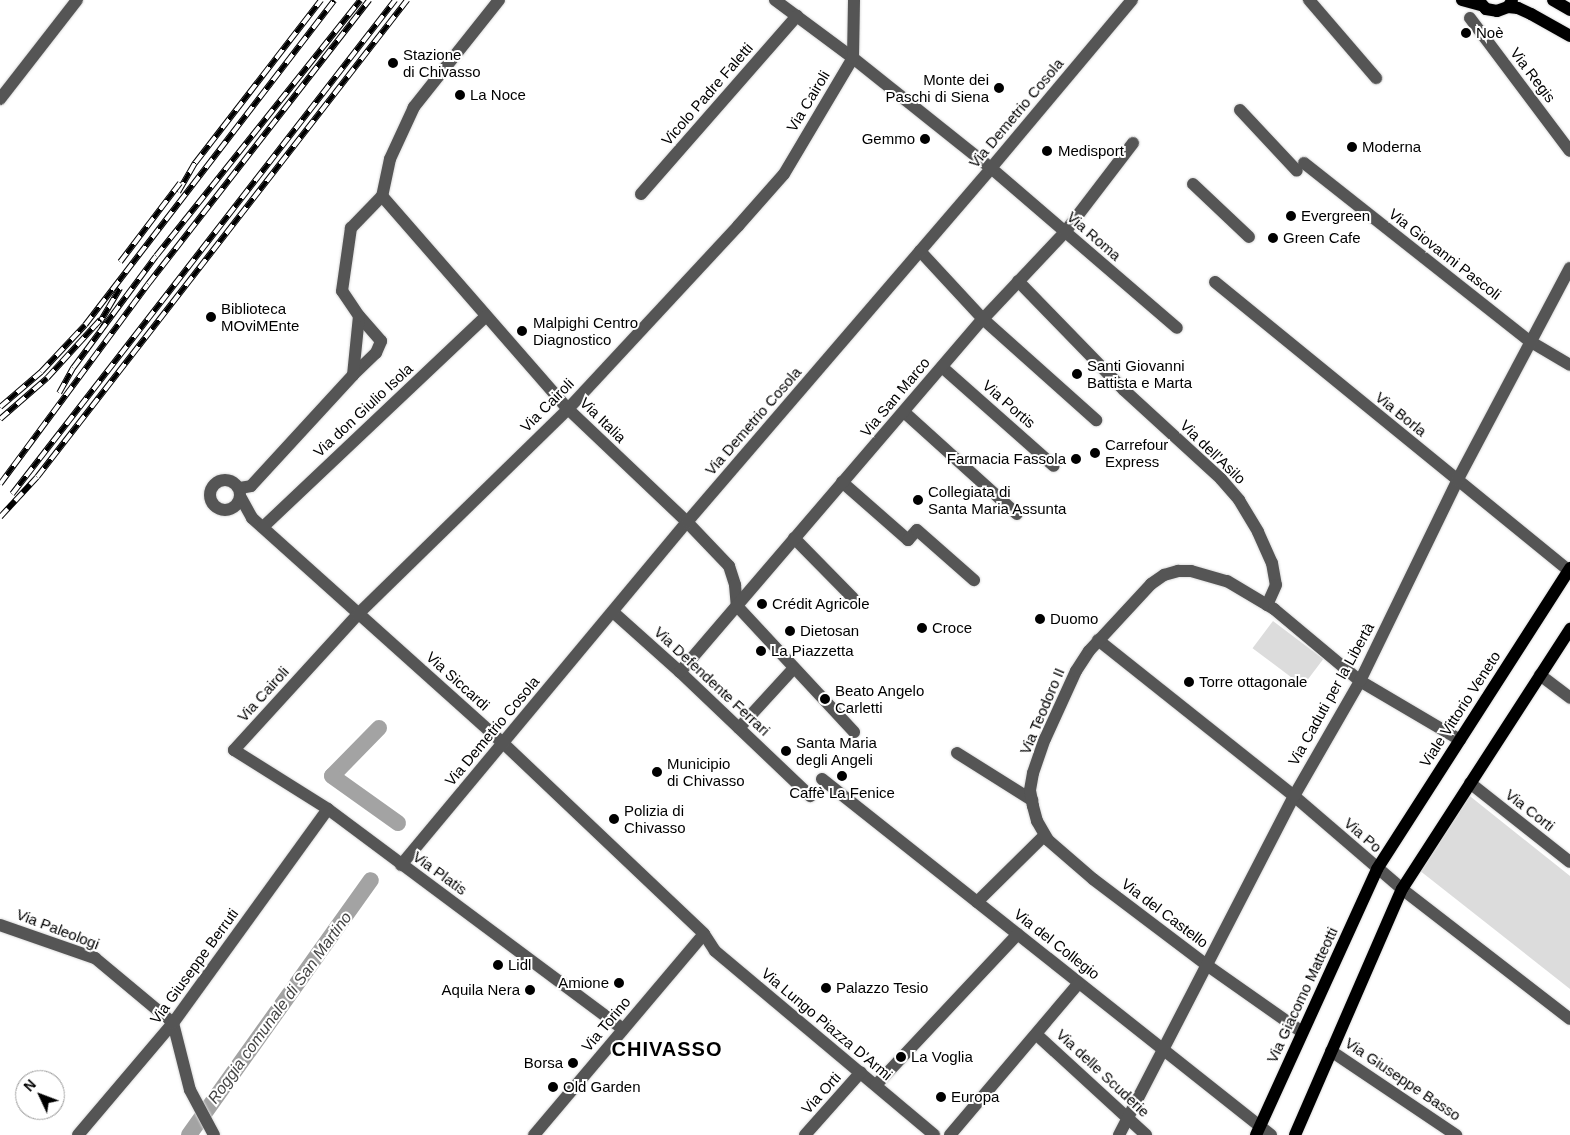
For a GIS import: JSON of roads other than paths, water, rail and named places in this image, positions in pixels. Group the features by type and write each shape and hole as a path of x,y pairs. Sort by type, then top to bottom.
{"main road":[{"path":"1462,0 1479,2 1497,11 1510,3 1570,36"},
{"path":"1553,0 1570,10"},
{"name":"Viale Vittorio Veneto","path":"1377,869 1569,569"},
{"path":"1295,1135 1402,889 1570,628"},
{"name":"Via Giacomo Matteotti","path":"1258,1130 1377,869"}],"street":[{"path":"0,99 77,0"},
{"path":"240,493 232,480 221,479 212,486 210,497 215,506 222,510 231,509 240,493 251,486 353,375 376,353 381,341 359,316 342,292 351,228 382,196 390,160 414,107 499,0"},
{"path":"775,0 853,58"},
{"path":"853,58 854,0"},
{"name":"Via Demetrio Cosola","path":"401,865 687,522 991,168 1132,0"},
{"path":"1308,0 1376,78"},
{"name":"Vicolo Padre Faletti","path":"641,194 797,16"},
{"name":"Via Regis","path":"1470,18 1570,151"},
{"name":"Via Roma","path":"853,58 991,168 1177,328"},
{"name":"Via Cairoli","path":"234,750 358,614 568,409 738,226 784,174 853,58"},
{"name":"Via Giovanni Pascoli","path":"1240,110 1300,167 1531,342 1570,365"},
{"name":"Via San Marco","path":"680,672 983,319 1065,232 1133,143"},
{"path":"1193,184 1249,236"},
{"name":"Via Italia","path":"382,196 568,409 687,522 728,566 735,585 738,606"},
{"path":"920,251 983,319 1096,420"},
{"name":"Via Caduti per la Libertà","path":"1119,1135 1208,966 1294,796 1360,682 1457,481 1570,268"},
{"name":"Via dell'Asilo","path":"1018,281 1124,390 1221,479 1239,500 1258,532 1272,563 1276,585 1267,605"},
{"name":"Via Borla","path":"1215,282 1457,481 1569,569"},
{"path":"353,375 359,316"},
{"name":"Via don Giulio Isola","path":"262,527 486,316"},
{"name":"Via Portis","path":"942,367 1054,466"},
{"path":"904,412 1017,514"},
{"path":"842,482 908,540 917,530 974,580"},
{"name":"Via Siccardi","path":"240,493 252,518"},
{"name":"Via Siccardi","path":"231,509 252,518 503,743 704,934"},
{"path":"794,538 853,598"},
{"name":"Via Teodoro II","path":"1032,800 1033,773 1045,739 1076,671 1098,640 1151,584 1164,575 1178,571 1202,573 1227,581 1267,605 1360,682 1460,740"},
{"path":"738,606 793,670 854,732"},
{"name":"Via Defendente Ferrari","path":"613,612 680,672 810,796"},
{"name":"Via Po","path":"1098,640 1137,674 1294,796 1377,869 1570,1019"},
{"path":"739,728 793,670"},
{"path":"1540,675 1570,698"},
{"name":"Via Platis","path":"234,750 328,809 623,1028"},
{"path":"957,753 1032,800"},
{"name":"Via del Collegio","path":"822,779 1163,1049 1258,1130 1271,1135"},
{"name":"Via Corti","path":"1470,783 1570,862"},
{"name":"Via del Castello","path":"1032,800 1038,822 1046,835 1093,879 1208,966 1302,1032"},
{"name":"Via Giuseppe Berruti","path":"78,1135 173,1023 328,809"},
{"path":"977,902 1046,835"},
{"name":"Via Paleologi","path":"0,925 95,958 173,1023"},
{"name":"Via Torino","path":"534,1135 704,934"},
{"name":"Via Lungo Piazza D'Armi","path":"704,934 715,951 934,1135"},
{"path":"876,1085 1018,934"},
{"path":"950,1135 1038,1035 1079,983"},
{"path":"173,1023 190,1090 206,1124 214,1135"},
{"name":"Via delle Scuderie","path":"1038,1035 1146,1135"},
{"name":"Via Giuseppe Basso","path":"1331,1051 1456,1135"},
{"name":"Via Orti","path":"806,1135 861,1072"}],"waterway":[{"name":"Roggia comunale di San Martino","path":"379,728 332,776 398,823"},
{"name":"Roggia comunale di San Martino","path":"189,1135 371,880"}],"railway":[{"path":"178,192 195,163 321,0"},
{"path":"0,407 41,372 85,325 334,0"},
{"path":"59,393 73,368 156,256 360,0"},
{"path":"0,484 148,284 369,0"},
{"path":"12,494 395,0"},
{"path":"0,517 37,477 407,0"},
{"path":"120,262 180,183"},
{"path":"97,327 120,288"},
{"path":"0,419 47,378 100,320"}],"place":[{"name":"Noè","path":"1466,33"},
{"name":"Stazione di Chivasso","path":"393,63"},
{"name":"Monte dei Paschi di Siena","path":"999,88"},
{"name":"La Noce","path":"460,95"},
{"name":"Gemmo","path":"925,139"},
{"name":"Moderna","path":"1352,147"},
{"name":"Medisport","path":"1047,151"},
{"name":"Evergreen","path":"1291,216"},
{"name":"Green Cafe","path":"1273,238"},
{"name":"Biblioteca MOviMEnte","path":"211,317"},
{"name":"Malpighi Centro Diagnostico","path":"522,331"},
{"name":"Santi Giovanni Battista e Marta","path":"1077,374"},
{"name":"Carrefour Express","path":"1095,453"},
{"name":"Farmacia Fassola","path":"1076,459"},
{"name":"Collegiata di Santa Maria Assunta","path":"918,500"},
{"name":"Crédit Agricole","path":"762,604"},
{"name":"Duomo","path":"1040,619"},
{"name":"Croce","path":"922,628"},
{"name":"Dietosan","path":"790,631"},
{"name":"La Piazzetta","path":"761,651"},
{"name":"Torre ottagonale","path":"1189,682"},
{"name":"Beato Angelo Carletti","path":"825,699"},
{"name":"Santa Maria degli Angeli","path":"786,751"},
{"name":"Municipio di Chivasso","path":"657,772"},
{"name":"Caffè La Fenice","path":"842,776"},
{"name":"Polizia di Chivasso","path":"614,819"},
{"name":"Lidl","path":"498,965"},
{"name":"Amione","path":"619,983"},
{"name":"Palazzo Tesio","path":"826,988"},
{"name":"Aquila Nera","path":"530,990"},
{"name":"La Voglia","path":"901,1057"},
{"name":"Borsa","path":"573,1063"},
{"name":"Old Garden","path":"553,1087"},
{"name":"Europa","path":"941,1097"}],"district":[{"name":"CHIVASSO","path":"667,1049"}]}
